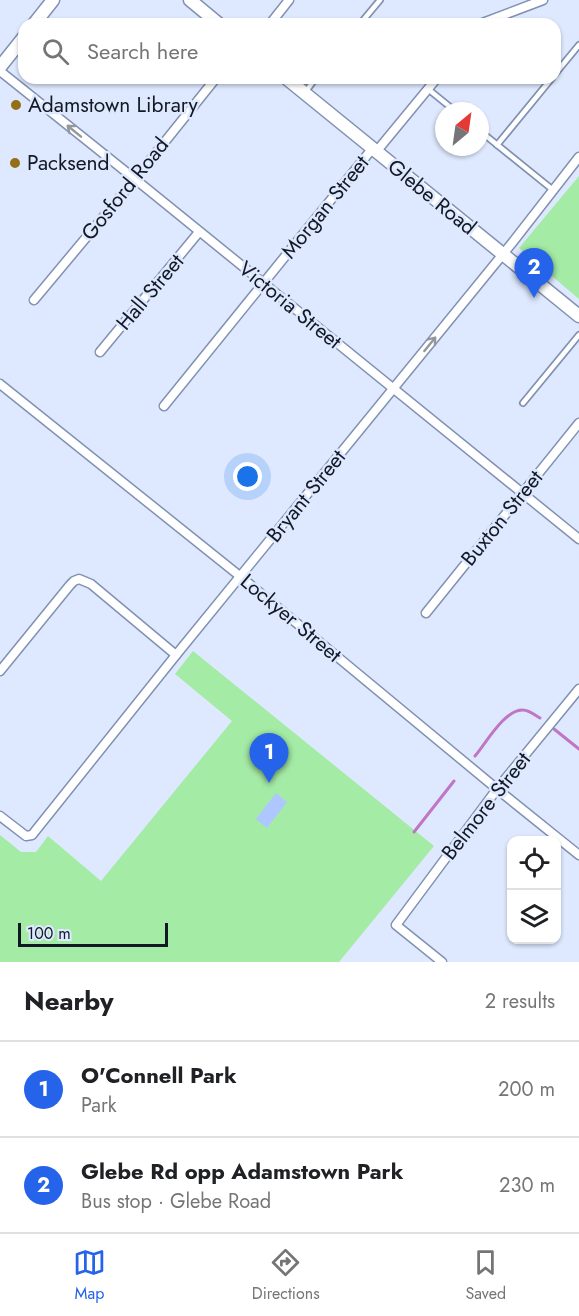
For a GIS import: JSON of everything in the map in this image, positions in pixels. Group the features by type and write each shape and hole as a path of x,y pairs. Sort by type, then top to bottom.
{"main road":[{"path":"39,18 53,0"},
{"path":"190,0 212,18"},
{"path":"0,69 18,45"},
{"name":"Glebe Road","path":"293,84 579,316"}],"street":[{"path":"275,18 289,0"},
{"path":"495,18 538,1"},
{"name":"Victoria Street","path":"0,69 18,84"},
{"name":"Victoria Street","path":"18,84 579,539"},
{"name":"Gosford Road","path":"34,300 211,84"},
{"name":"Morgan Street","path":"165,406 374,150 432,84"},
{"name":"Bryant Street","path":"0,816 26,836 32,835 579,157"},
{"name":"Hall Street","path":"100,352 199,232"},
{"name":"Lockyer Street","path":"0,384 241,577 579,855"},
{"name":"Buxton Street","path":"426,613 579,423"},
{"path":"0,671 70,585 79,579 91,584 176,655"},
{"name":"Belmore Street","path":"442,962 396,925 497,789 579,689"}],"lane":[{"path":"365,18 380,0"},
{"path":"561,67 579,45"},
{"path":"304,93 311,84"},
{"path":"497,145 547,84"},
{"path":"428,89 444,102"},
{"path":"489,138 553,190"},
{"path":"523,403 579,335"}],"green space":[{"path":"579,176 579,299 519,248"},
{"path":"193,651 434,846 339,962 0,962 0,835 21,852 36,852 48,836 101,881 232,721 175,674"}],"building":[{"path":"276,793 287,802 267,828 256,819"}],"waterway":[{"path":"475,756 509,715 525,710 540,718"},
{"path":"554,729 579,749"},
{"path":"414,832 454,781"}],"place":[{"name":"Adamstown Library","path":"16,105"},
{"name":"Packsend","path":"15,163"},
{"name":"Glebe Rd opp Adamstown Park","path":"534,298"},
{"name":"O'Connell Park","path":"269,783"}]}
